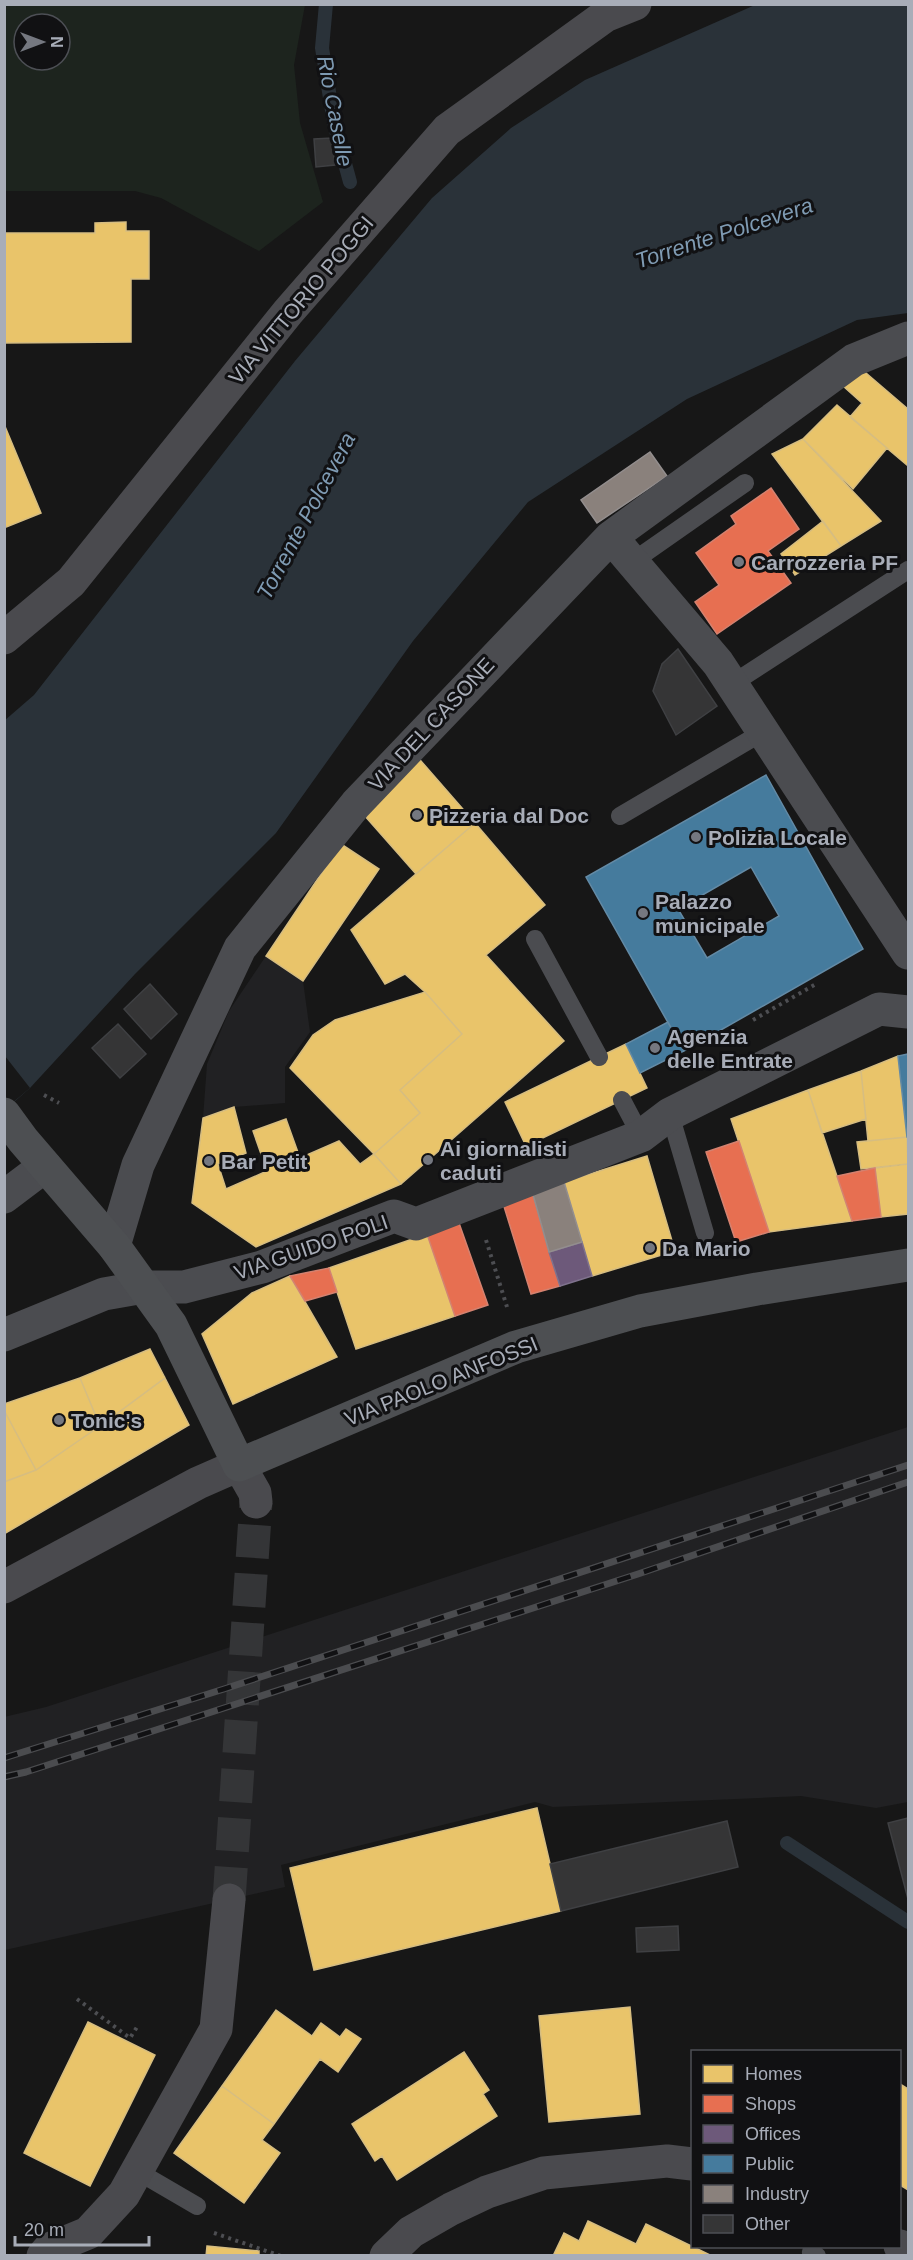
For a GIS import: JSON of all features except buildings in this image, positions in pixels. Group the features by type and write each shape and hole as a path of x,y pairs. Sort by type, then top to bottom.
{"main road":[{"path":"4,1114 23,1140 114,1246 171,1325 239,1465"},
{"name":"VIA PAOLO ANFOSSI","path":"239,1465 516,1347 640,1311 768,1287 909,1265"}],"street":[{"name":"VIA VITTORIO POGGI","path":"4,638 71,582 288,312 447,130 605,16 635,4"},
{"name":"VIA DEL CASONE","path":"114,1246 138,1165 240,948 356,804 611,537 854,360 909,338"},
{"path":"611,537 644,554 732,684 758,735 909,953"},
{"name":"VIA GUIDO POLI","path":"4,1335 104,1294 144,1287 184,1287 262,1267 394,1216 416,1224 641,1136 674,1127 879,1009 909,1012"},
{"path":"4,1197 45,1166"},
{"path":"239,1465 255,1493 256,1502"},
{"name":"VIA PAOLO ANFOSSI","path":"4,1587 198,1483 239,1465"},
{"path":"43,2256 49,2249 88,2233 124,2194 216,2029 230,1900"},
{"path":"386,2256 411,2232 451,2209 487,2192 544,2174 667,2161 691,2164"}],"lane":[{"path":"644,554 745,483"},
{"path":"732,684 909,570"},
{"path":"620,816 758,735"},
{"path":"535,939 599,1057"},
{"path":"622,1100 641,1136"},
{"path":"674,1127 705,1233"},
{"path":"137,2171 197,2206"}],"path":[{"path":"753,1020 816,984"},
{"path":"781,996 784,1002"},
{"path":"44,1095 59,1103"},
{"path":"483,1232 508,1313"},
{"path":"76,2000 130,2038 137,2027"},
{"path":"203,2230 282,2256"}],"shaded area":[{"path":"4,5 305,5 294,65 300,123 323,202 259,251 161,198 135,191 5,191"},
{"path":"266,956 303,981 310,1032 285,1067 285,1103 234,1107 203,1118 207,1064 229,1011"},
{"path":"908,1427 908,1802 876,1808 801,1796 553,1807 535,1802 281,1865 285,1887 5,1950 4,1717 46,1707"}],"water":[{"name":"Torrente Polcevera","path":"755,5 908,5 908,313 857,320 687,399 528,502 413,641 276,833 135,974 30,1088 5,1110 4,721 34,695 295,361 432,198 511,128 585,80"}],"pier":[{"path":"4,1056 30,1088 4,1110"}],"waterway":[{"name":"Rio Caselle","path":"326,4 322,48 334,123 350,182"},
{"path":"787,1843 908,1922"}],"tunnel":[{"path":"229,1900 256,1502"}],"railway":[{"path":"4,1758 224,1689 908,1465"},
{"path":"4,1777 26,1772 638,1574 908,1482"}],"place":[{"name":"Carrozzeria PF","path":"739,562"},
{"name":"Pizzeria dal Doc","path":"417,815"},
{"name":"Polizia Locale","path":"696,837"},
{"name":"Palazzo municipale","path":"643,913"},
{"name":"Agenzia delle Entrate","path":"655,1048"},
{"name":"Ai giornalisti caduti","path":"428,1160"},
{"name":"Bar Petit","path":"209,1161"},
{"name":"Da Mario","path":"650,1248"},
{"name":"Tonic's","path":"59,1420"}]}
